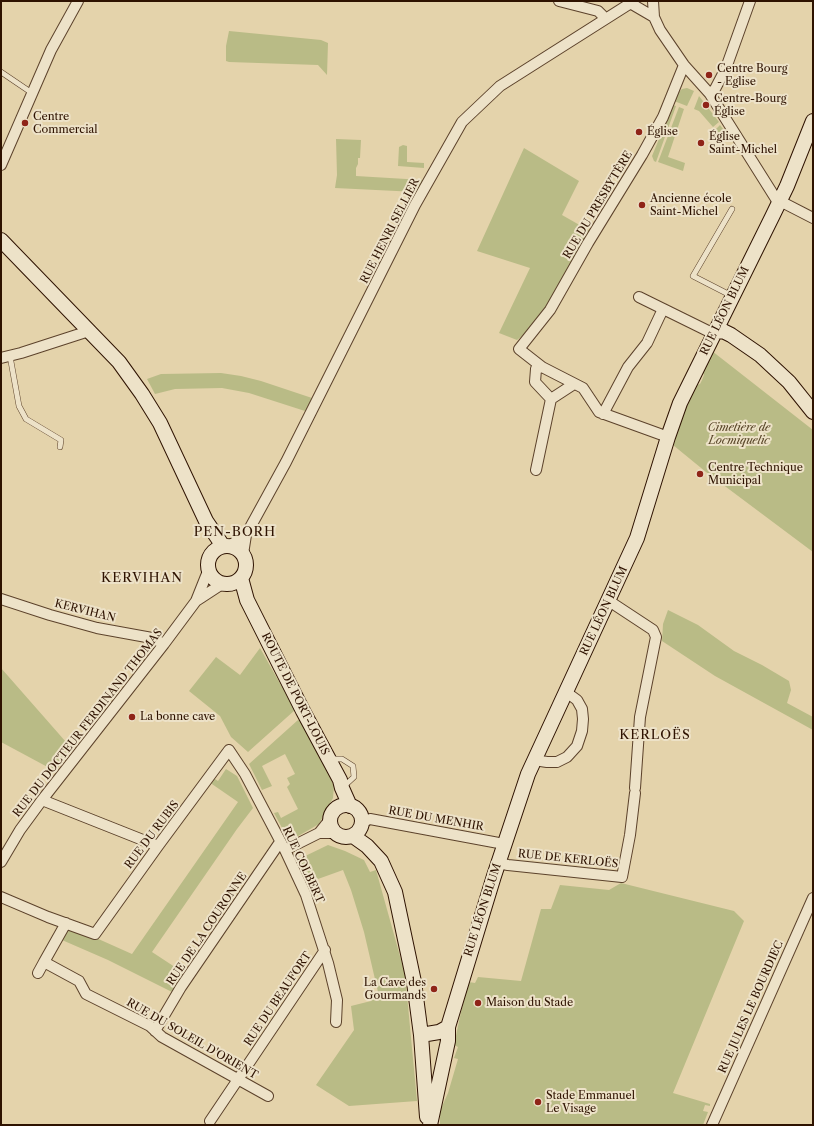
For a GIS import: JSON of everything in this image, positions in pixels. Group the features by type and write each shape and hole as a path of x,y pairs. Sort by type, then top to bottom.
{"street":[{"path":"1,165 51,50 78,1"},
{"path":"559,1 598,11 605,18"},
{"path":"653,1 654,17 660,30 684,66 710,94 776,199 779,202 813,218"},
{"path":"710,94 715,89 726,68 750,1"},
{"path":"632,2 654,17"},
{"name":"RUE HENRI SELLIER","path":"243,554 246,535 283,468 415,205 462,122 500,86 632,2"},
{"name":"RUE DU PRESBYTÈRE","path":"542,367 519,349 550,310 588,243 642,155 662,117 684,66"},
{"name":"RUE LÉON BLUM","path":"428,1125 448,1041 448,1027 504,844 534,760 637,538 680,403 779,202 813,121"},
{"path":"1,240 119,362 160,423 206,522 226,546"},
{"path":"639,297 708,331 723,331 731,335 760,355 789,382 813,412"},
{"path":"604,414 628,366 647,343 663,309"},
{"path":"5,357 89,331"},
{"path":"551,399 535,382 536,369 542,367 583,388 599,412 668,437"},
{"path":"536,470 551,399 574,384"},
{"path":"206,522 208,565 213,579 224,584 247,600"},
{"name":"RUE HENRI SELLIER","path":"226,546 246,535"},
{"path":"208,565 214,550 226,546 236,548 243,554 246,563 245,572 242,578 234,583 224,584"},
{"name":"RUE DU DOCTEUR FERDINAND THOMAS","path":"1,862 20,830 42,800 196,601 208,565"},
{"path":"242,578 247,600"},
{"name":"RUE DU DOCTEUR FERDINAND THOMAS","path":"196,601 224,584"},
{"name":"KERVIHAN","path":"1,600 50,616 97,628 152,638 164,644"},
{"name":"ROUTE DE PORT-LOUIS","path":"247,600 340,780 342,788 340,810"},
{"name":"RUE DE KERLOËS","path":"498,863 622,877 630,836 640,717 656,638 653,630 609,600"},
{"path":"534,760 557,762 568,757 577,746 582,731 582,709 577,700 566,692"},
{"name":"RUE DU RUBIS","path":"66,923 95,934 229,750"},
{"name":"RUE COLBERT","path":"229,750 245,774 283,846 306,895 325,950 337,1000 336,1022"},
{"path":"42,800 158,846"},
{"path":"319,832 340,810 357,809 361,814 359,828 367,846 381,862 395,892 414,982 421,1035 428,1125"},
{"path":"340,810 331,828 336,833 342,836 359,828"},
{"name":"RUE DU MENHIR","path":"359,828 370,819 504,844"},
{"path":"283,846 319,832 336,833"},
{"name":"RUE DE LA COURONNE","path":"155,1031 181,987 283,846"},
{"path":"1,897 66,923 38,973"},
{"name":"RUE JULES LE BOURDIEC","path":"712,1125 813,898"},
{"name":"RUE DU BEAUFORT","path":"210,1121 325,950"},
{"name":"RUE DU SOLEIL D'ORIENT","path":"44,962 79,981 86,994 150,1026 162,1037 268,1096"},
{"path":"421,1035 439,1032 448,1027"},
{"path":"422,1050 438,1052 446,1049"}],"lane":[{"path":"1,72 32,93"},
{"path":"732,209 693,276 733,297"},
{"path":"5,357 19,406 26,419 61,440 60,447"}],"green space":[{"path":"229,31 321,40 328,43 327,75 318,65 226,61 226,46"},
{"path":"687,88 694,91 687,106 674,101 682,89"},
{"path":"699,96 719,122 713,127 699,111 694,109"},
{"path":"673,105 676,106 656,162 652,156"},
{"path":"679,107 684,109 668,157 685,163 683,171 658,162"},
{"path":"720,125 727,134 724,141 715,130"},
{"path":"336,139 361,140 360,158 358,158 356,176 423,180 417,192 335,188 337,175"},
{"path":"403,145 407,146 407,162 424,163 424,168 398,166 399,147"},
{"path":"524,148 579,181 562,215 590,231 538,323 517,340 499,333 530,268 477,251"},
{"name":"Cimetière de Locmiquelic","path":"712,351 813,430 813,552 706,472 673,445 685,406 696,385 700,384 702,380 704,375 702,372"},
{"path":"221,373 261,381 312,398 305,411 249,393 222,388 175,389 155,394 147,379 161,374"},
{"path":"668,610 698,625 734,651 789,681 791,690 787,703 813,717 813,730 715,676 662,641 663,624"},
{"path":"260,648 295,710 248,752 231,737 220,716 189,691 216,657 240,675"},
{"path":"1,668 73,750 55,771 1,742"},
{"path":"298,720 303,721 334,786 333,798 319,824 293,839 288,839 274,813 278,812 281,818 298,809 287,787 290,784 287,778 295,774 285,754 262,766 272,786 262,790 249,764"},
{"path":"226,769 237,776 253,808 152,952 184,973 172,992 108,960 62,940 67,930 76,929 132,954 238,802 209,782 212,777 218,781"},
{"path":"328,845 364,860 370,872 376,870 405,974 417,1101 349,1106 316,1085 354,1030 351,1006 371,1001 378,992 364,932 343,870 318,879 314,876 306,880 297,860"},
{"path":"621,883 734,911 744,921 673,1093 710,1104 710,1106 705,1105 703,1111 708,1112 703,1125 440,1125 440,1111 448,1093 458,1059 454,1058 458,1047 454,1045 469,982 475,983 478,977 521,981 541,909 551,909 560,885 609,890"}],"place":[{"name":"Centre Bourg - Eglise","path":"709,75"},
{"name":"Centre-Bourg Église","path":"706,105"},
{"name":"Centre Commercial","path":"25,123"},
{"name":"Église","path":"639,132"},
{"name":"Église Saint-Michel","path":"701,143"},
{"name":"Ancienne école Saint-Michel","path":"642,205"},
{"name":"Centre Technique Municipal","path":"700,474"},
{"name":"La bonne cave","path":"132,717"},
{"name":"La Cave des Gourmands","path":"434,989"},
{"name":"Maison du Stade","path":"478,1003"},
{"name":"Stade Emmanuel Le Visage","path":"538,1102"}],"district":[{"name":"PEN-BORH","path":"235,532"},
{"name":"KERVIHAN","path":"142,578"},
{"name":"KERLOËS","path":"655,735"}]}
